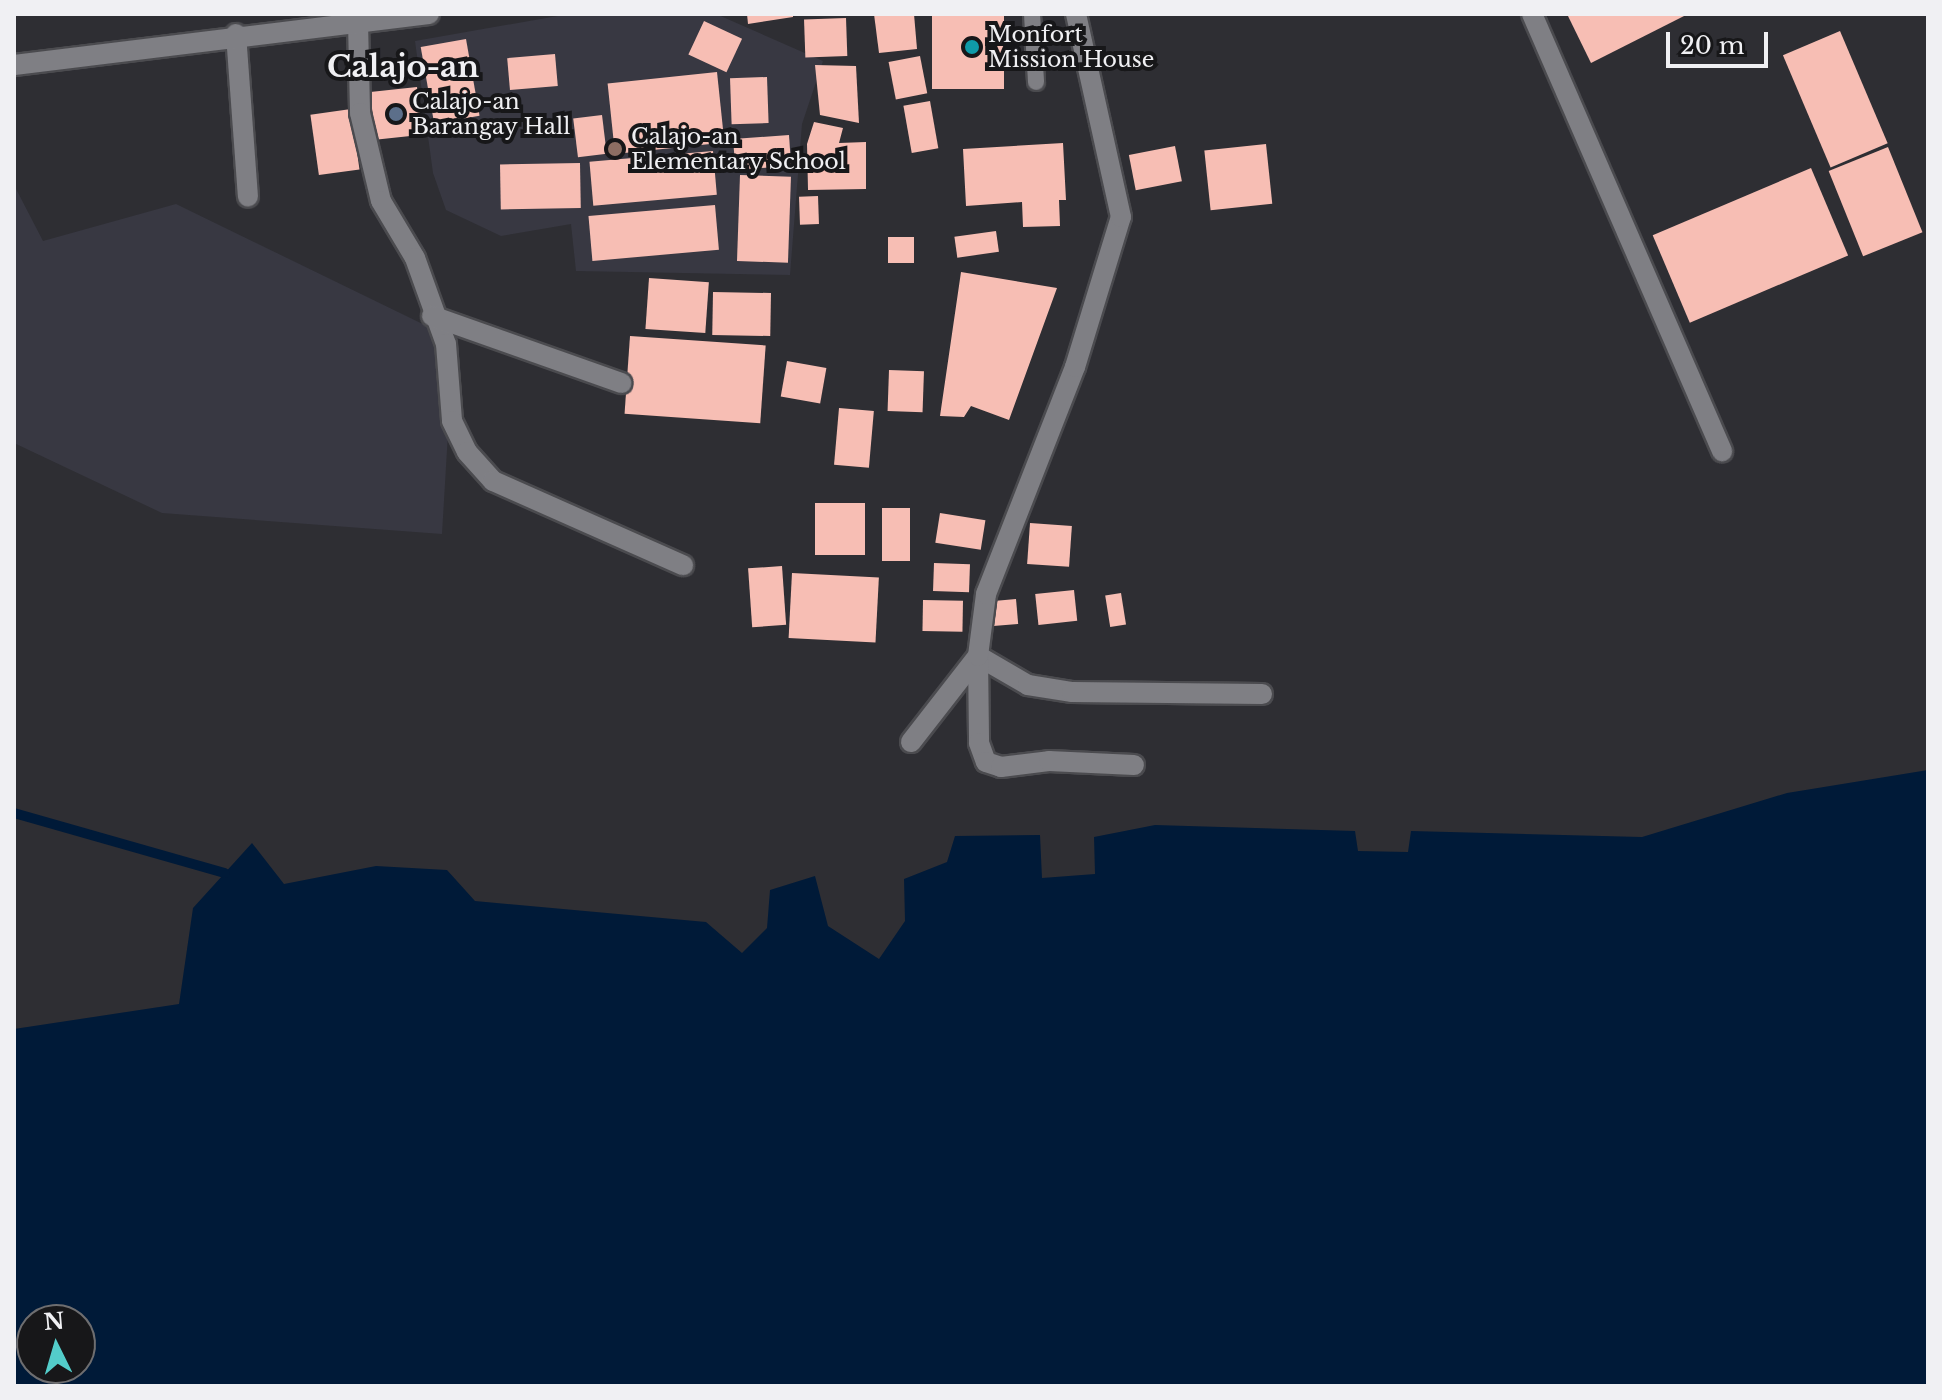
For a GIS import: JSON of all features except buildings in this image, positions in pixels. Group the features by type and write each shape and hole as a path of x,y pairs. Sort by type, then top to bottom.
{"street":[{"path":"14,65 236,34 429,14"},
{"path":"1076,14 1121,217 1080,353 986,594 978,656 979,743 986,762 1001,767 1049,761 1134,765"},
{"path":"1532,14 1722,451"},
{"path":"358,22 360,113 381,201 415,258 432,316 446,344 452,421 467,452 493,481 683,565"},
{"path":"236,34 248,197"},
{"path":"432,316 621,383"},
{"path":"978,656 1028,685 1072,692 1262,694"},
{"path":"911,742 978,656"}],"lane":[{"path":"1032,14 1036,82"}],"shaded area":[{"name":"Calajo-an Elementary School","path":"569,14 716,14 823,61 802,124 790,275 576,271 571,224 501,236 446,210 433,173 415,41"},
{"path":"14,185 43,241 176,204 435,330 448,433 442,534 162,513 14,443"}],"water":[{"path":"1928,770 1928,1386 14,1386 14,1029 179,1004 193,908 252,843 284,884 376,866 447,870 475,901 706,922 742,953 767,928 770,890 815,876 828,926 879,959 905,921 904,879 947,862 955,836 1040,835 1042,878 1095,874 1094,837 1155,825 1355,831 1358,851 1408,852 1411,831 1642,837 1787,793"}],"waterway":[{"path":"14,813 225,873"}],"place":[{"name":"Monfort Mission House","path":"972,47"},
{"name":"Calajo-an Barangay Hall","path":"396,114"},
{"name":"Calajo-an Elementary School","path":"615,149"}],"district":[{"name":"Calajo-an","path":"403,67"}]}
